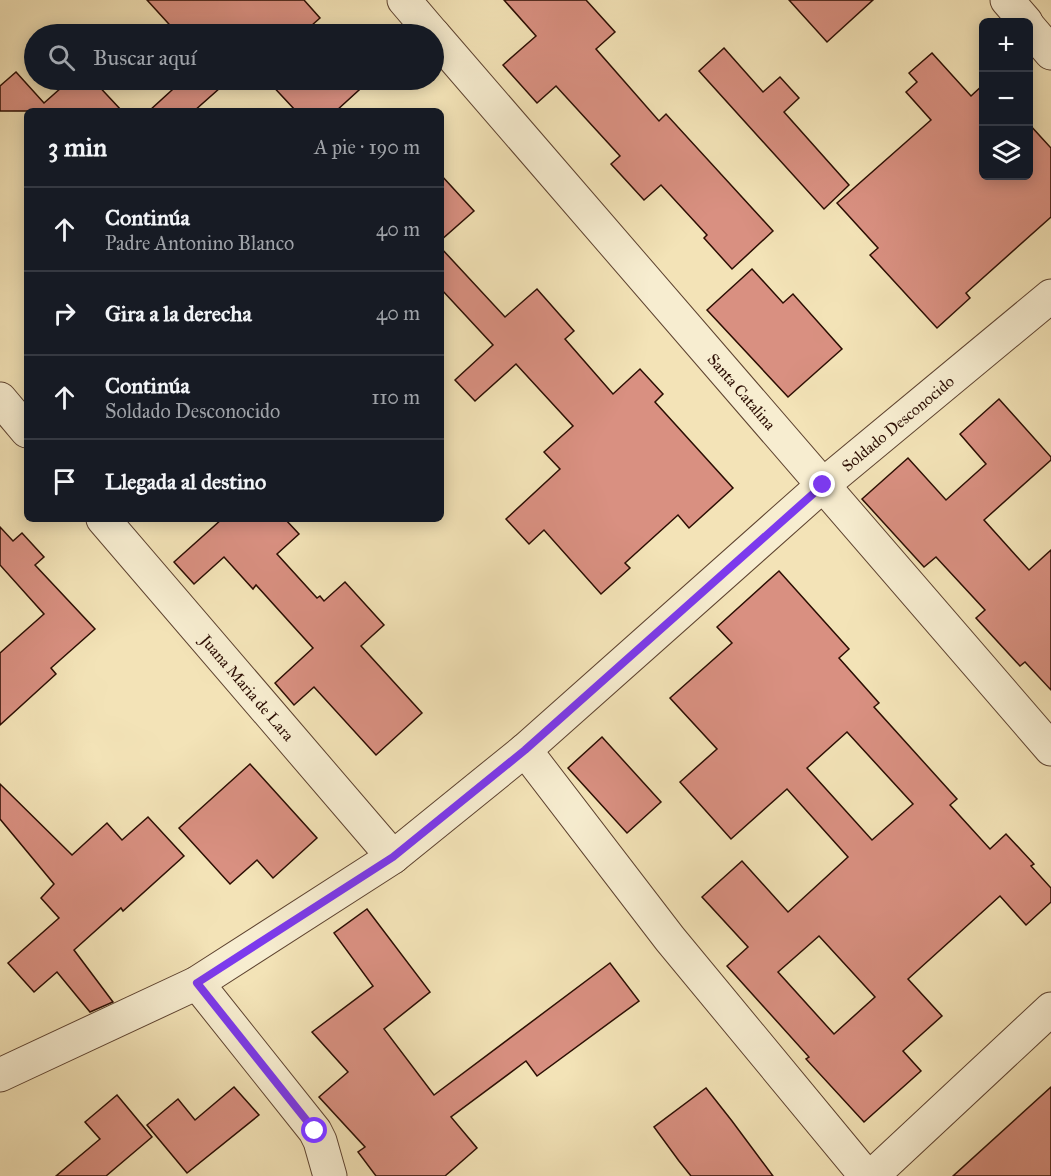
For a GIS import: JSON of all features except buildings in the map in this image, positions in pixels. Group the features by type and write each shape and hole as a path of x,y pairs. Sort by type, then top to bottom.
{"street":[{"name":"Santa Catalina","path":"404,0 424,24"},
{"path":"1007,0 1023,18"},
{"path":"1033,31 1051,53"},
{"name":"Santa Catalina","path":"444,48 1051,749"},
{"name":"Soldado Desconocido","path":"0,1075 197,983 393,857 525,750 823,485 1051,296"},
{"path":"0,399 24,427"},
{"name":"Juana Maria de Lara","path":"106,522 393,857"},
{"path":"525,750 670,939 866,1176"},
{"path":"197,983 315,1131 330,1176"},
{"path":"872,1176 1051,1008"}],"route":[{"path":"315,1131 197,983 393,857 525,750 823,485"}]}
